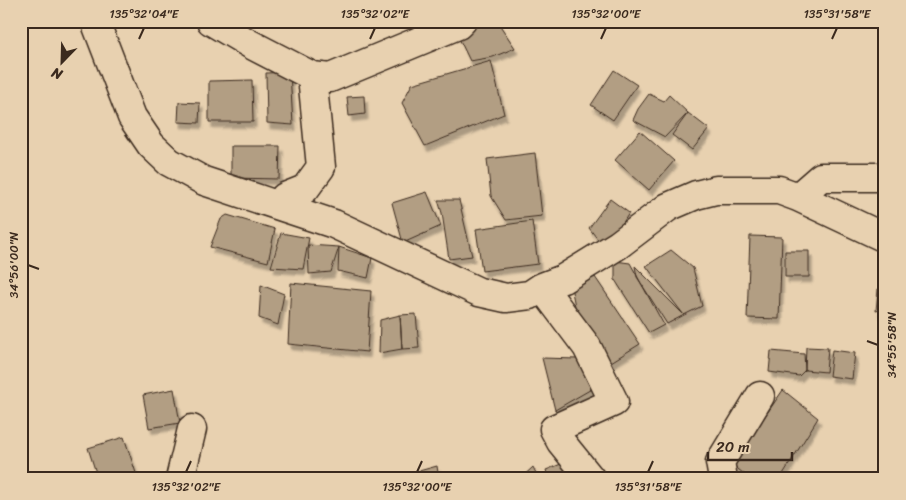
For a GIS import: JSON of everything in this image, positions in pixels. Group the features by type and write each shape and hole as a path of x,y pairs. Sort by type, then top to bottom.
{"street":[{"path":"95,21 132,118 151,145 169,162 204,181 334,224 479,292 506,298 530,295 542,287 563,279 618,245 668,207 696,195 716,190 779,190 885,238"},
{"path":"211,21 250,44 312,76 330,78 458,25 462,21"},
{"path":"283,207 285,197 305,189 321,168 312,76"},
{"path":"798,197 820,177 885,177"},
{"path":"542,287 587,347 614,402 554,429 561,442 591,479"},
{"path":"723,479 720,462 760,396"},
{"path":"180,479 192,429"}],"building":[{"path":"479,21 497,21 515,48 493,57 470,61 456,32"},
{"path":"491,61 504,114 425,146 402,103 412,84"},
{"path":"614,70 637,85 613,120 591,105"},
{"path":"290,72 293,125 267,123 266,73"},
{"path":"252,80 253,122 209,122 209,81"},
{"path":"649,94 664,101 669,95 688,113 665,137 633,120 638,109"},
{"path":"364,96 365,114 349,116 347,97"},
{"path":"179,102 200,103 199,123 178,122"},
{"path":"688,113 709,129 692,150 672,135"},
{"path":"640,131 674,161 649,190 615,160"},
{"path":"231,146 280,146 279,179 231,178"},
{"path":"535,153 542,216 506,220 491,196 487,159"},
{"path":"427,192 441,226 403,243 392,203"},
{"path":"610,199 629,213 606,250 589,228"},
{"path":"438,200 459,200 472,256 449,259 442,213"},
{"path":"227,215 275,229 268,262 210,247 221,219"},
{"path":"532,221 538,264 482,271 476,229"},
{"path":"281,233 309,238 303,269 271,267"},
{"path":"750,236 782,237 779,319 747,318"},
{"path":"308,245 339,247 331,272 309,274"},
{"path":"339,247 372,258 368,278 338,271"},
{"path":"671,250 693,268 702,306 684,315 646,266"},
{"path":"785,251 809,251 809,277 785,277"},
{"path":"615,261 630,263 664,325 649,333 615,280"},
{"path":"635,266 684,315 667,324 637,277"},
{"path":"595,277 640,344 611,362 576,311 571,287"},
{"path":"291,283 371,291 367,352 288,344"},
{"path":"261,285 284,294 278,325 259,318"},
{"path":"878,289 885,289 885,309 876,311"},
{"path":"416,314 419,348 402,349 400,315"},
{"path":"400,315 402,349 379,353 380,320"},
{"path":"806,347 828,348 826,372 805,370"},
{"path":"832,350 855,353 852,379 829,376"},
{"path":"771,351 804,354 805,370 799,376 769,372"},
{"path":"542,358 577,359 595,387 555,410"},
{"path":"174,389 180,423 149,428 143,395"},
{"path":"783,390 818,418 780,479 750,479 732,464"},
{"path":"124,437 138,479 98,479 88,448"},
{"path":"571,460 580,479 549,479 546,470"},
{"path":"437,466 439,479 421,479 419,471"},
{"path":"533,467 539,479 520,479"},
{"path":"419,471 421,479 410,479"}]}
